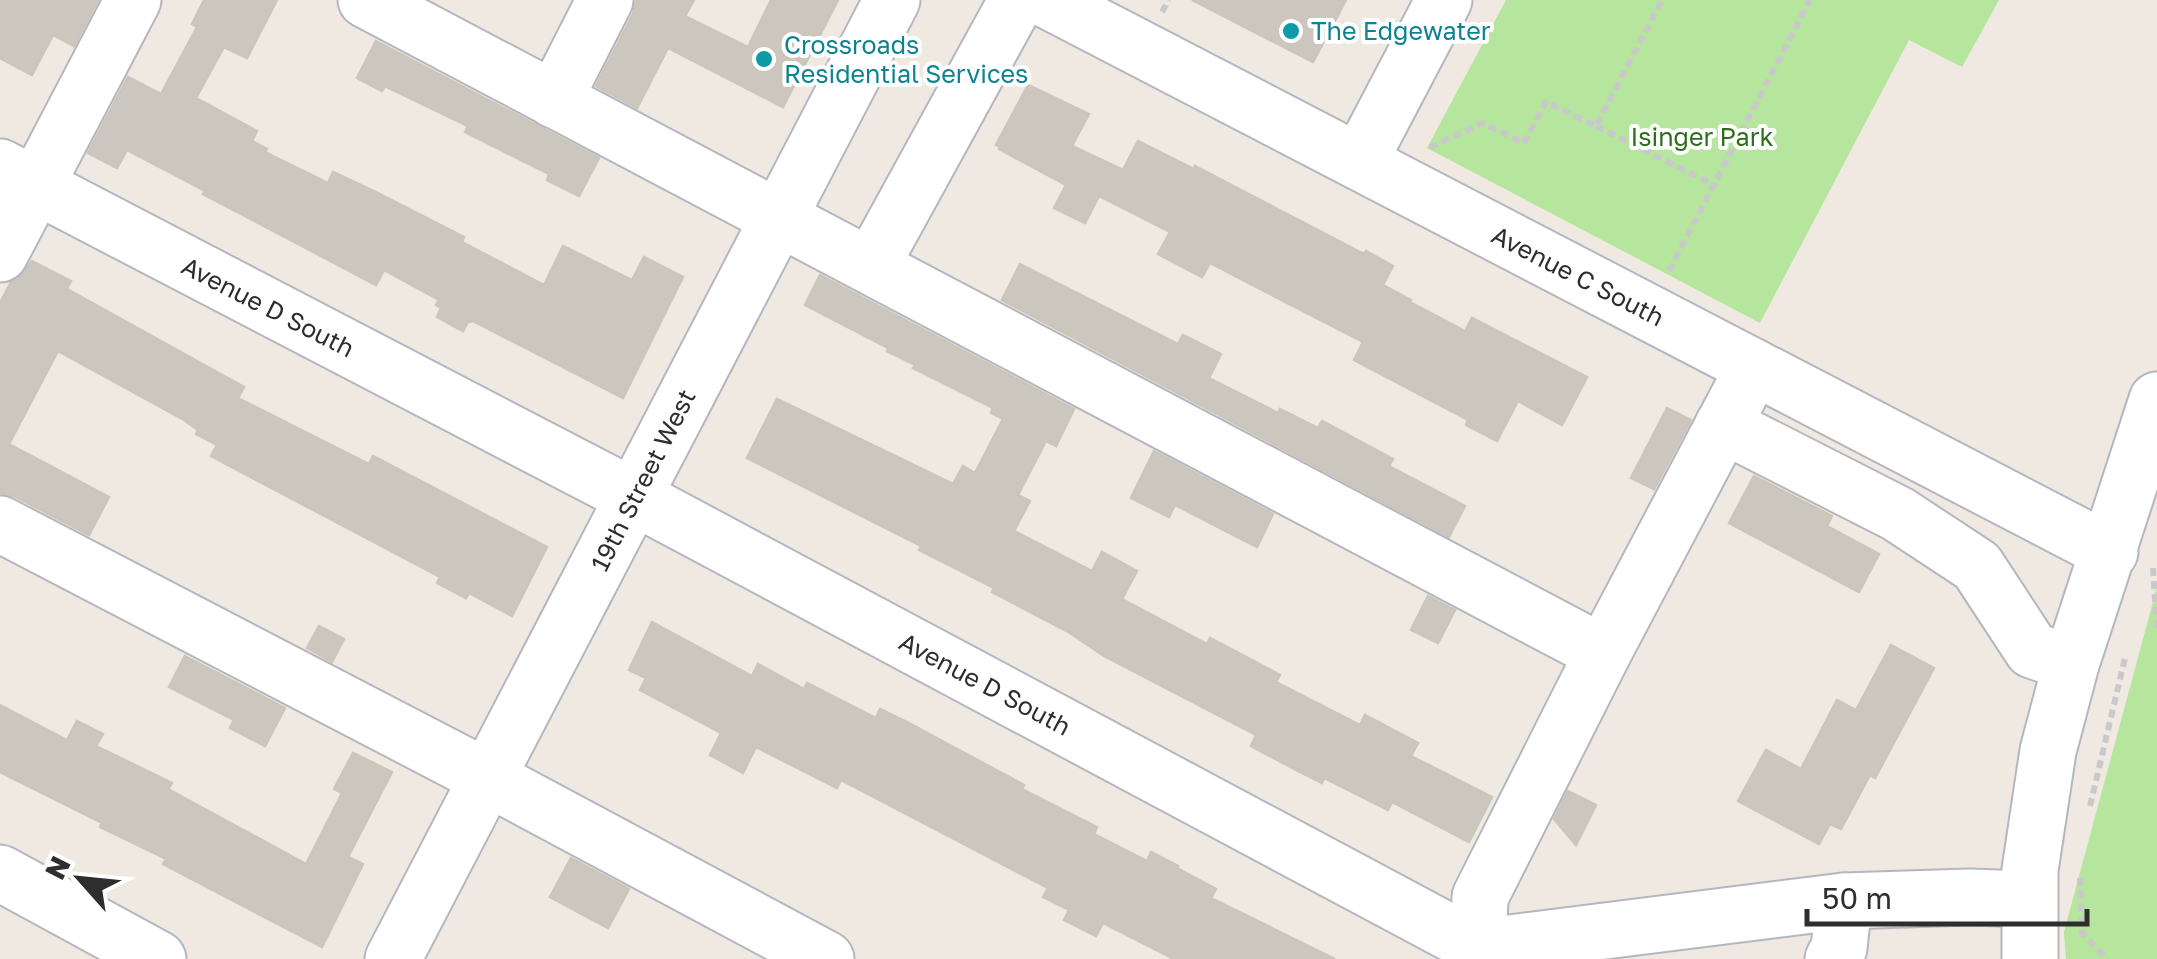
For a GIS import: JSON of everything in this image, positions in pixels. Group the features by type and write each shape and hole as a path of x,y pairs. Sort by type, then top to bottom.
{"street":[{"path":"0,254 18,176 133,0"},
{"path":"366,0 1604,653"},
{"path":"554,100 605,0"},
{"name":"19th Street West","path":"392,959 892,0"},
{"path":"871,266 1017,0"},
{"name":"Avenue C South","path":"1047,0 2139,566"},
{"path":"1380,174 1444,0"},
{"name":"Avenue D South","path":"18,176 634,497 1478,953"},
{"path":"1754,368 1480,897 1478,953 1844,901 1969,897 2055,877"},
{"path":"2030,959 2055,877 2048,751 2071,664 2139,566 2157,400"},
{"path":"1724,426 1898,514 1978,566 2032,650 2071,664"},
{"path":"0,524 826,959"},
{"path":"0,873 158,959"},
{"path":"1833,959 1839,948 1844,901"}],"path":[{"path":"1596,126 1662,0"},
{"path":"1664,279 1810,0"},
{"path":"1380,174 1482,123 1524,143 1546,102 1716,186"},
{"path":"2139,566 2157,632"},
{"path":"2088,814 2127,649"},
{"path":"2055,877 2082,932 2107,959"}],"green space":[{"name":"Isinger Park","path":"1506,0 1999,0 1962,67 1909,40 1760,323 1427,148"},
{"path":"2157,587 2157,959 2066,959 2064,932"}],"building":[{"path":"0,0 98,0 74,46 53,35 32,75 0,58"},
{"path":"204,0 277,0 247,58 224,47 196,98 257,131 252,141 267,149 265,152 328,183 333,172 374,191 464,237 462,242 544,285 563,246 632,280 644,257 683,277 623,398 473,321 463,331 437,317 439,300 384,270 376,285 127,150 117,168 88,153 128,77 161,94 197,27 192,24"},
{"path":"636,0 694,0 685,16 748,47 771,0 838,0 783,107 668,48 637,108 596,86 633,14"},
{"name":"The Edgewater","path":"1192,0 1346,0 1313,62"},
{"path":"376,41 599,158 579,196 547,180 549,174 465,132 468,126 385,86 382,91 357,78"},
{"path":"1028,85 1089,114 1072,146 1123,170 1138,141 1194,169 1195,166 1393,266 1383,285 1410,302 1465,331 1472,318 1587,377 1562,425 1518,401 1497,441 1466,425 1468,420 1354,360 1363,342 1210,263 1202,277 1158,254 1170,232 1099,196 1085,223 1054,208 1066,185 996,145"},
{"path":"32,261 71,281 67,289 244,387 238,398 369,464 373,456 547,547 512,616 469,593 466,598 437,583 440,577 211,456 217,445 196,434 198,430 184,420 58,351 9,444 109,497 89,535 14,496 0,493 0,303 11,282"},
{"path":"1020,264 1178,344 1183,335 1221,354 1209,378 1278,413 1280,409 1318,428 1322,421 1393,459 1389,466 1465,506 1449,537 1002,300"},
{"path":"820,275 1074,409 1056,446 1046,441 1018,495 1030,501 1014,531 1092,571 1102,552 1137,571 1122,599 1207,644 1210,638 1280,675 1276,682 1360,725 1365,715 1418,743 1411,756 1492,797 1469,842 1392,802 1388,810 1324,778 1322,783 1294,769 1251,746 1256,735 1104,656 1070,633 992,592 994,588 919,550 921,546 747,458 777,399 953,484 963,466 975,473 1003,419 991,413 993,408 913,368 915,365 887,351 888,348 805,305"},
{"path":"1667,408 1691,420 1654,489 1631,478"},
{"path":"1154,451 1273,514 1257,547 1175,505 1169,517 1131,498"},
{"path":"1754,476 1832,516 1827,526 1879,554 1859,592 1729,523"},
{"path":"1428,596 1455,610 1438,643 1411,630"},
{"path":"652,622 752,676 758,664 804,689 807,683 876,718 880,709 907,722 1024,785 1022,789 1097,827 1094,834 1147,861 1151,852 1178,866 1216,889 1211,898 1335,959 1174,959 1103,923 1096,936 1064,920 1069,910 1043,897 1048,888 841,780 837,788 756,747 743,773 710,755 721,733 640,690 646,678 629,670"},
{"path":"319,626 344,639 332,662 307,648"},
{"path":"1891,645 1934,668 1875,778 1870,775 1841,829 1830,824 1819,844 1738,801 1766,750 1801,769 1837,700 1856,710"},
{"path":"185,656 285,708 265,746 230,728 234,720 169,687"},
{"path":"0,705 67,740 77,721 103,734 96,746 172,783 168,789 306,864 342,793 334,789 353,753 392,772 348,857 363,864 322,947 163,864 166,859 100,827 102,823 0,772"},
{"path":"1568,791 1596,805 1576,845 1554,819"},
{"path":"571,858 629,889 608,928 550,897"}],"place":[{"name":"The Edgewater","path":"1291,31"},
{"name":"Crossroads Residential Services","path":"764,59"}]}
